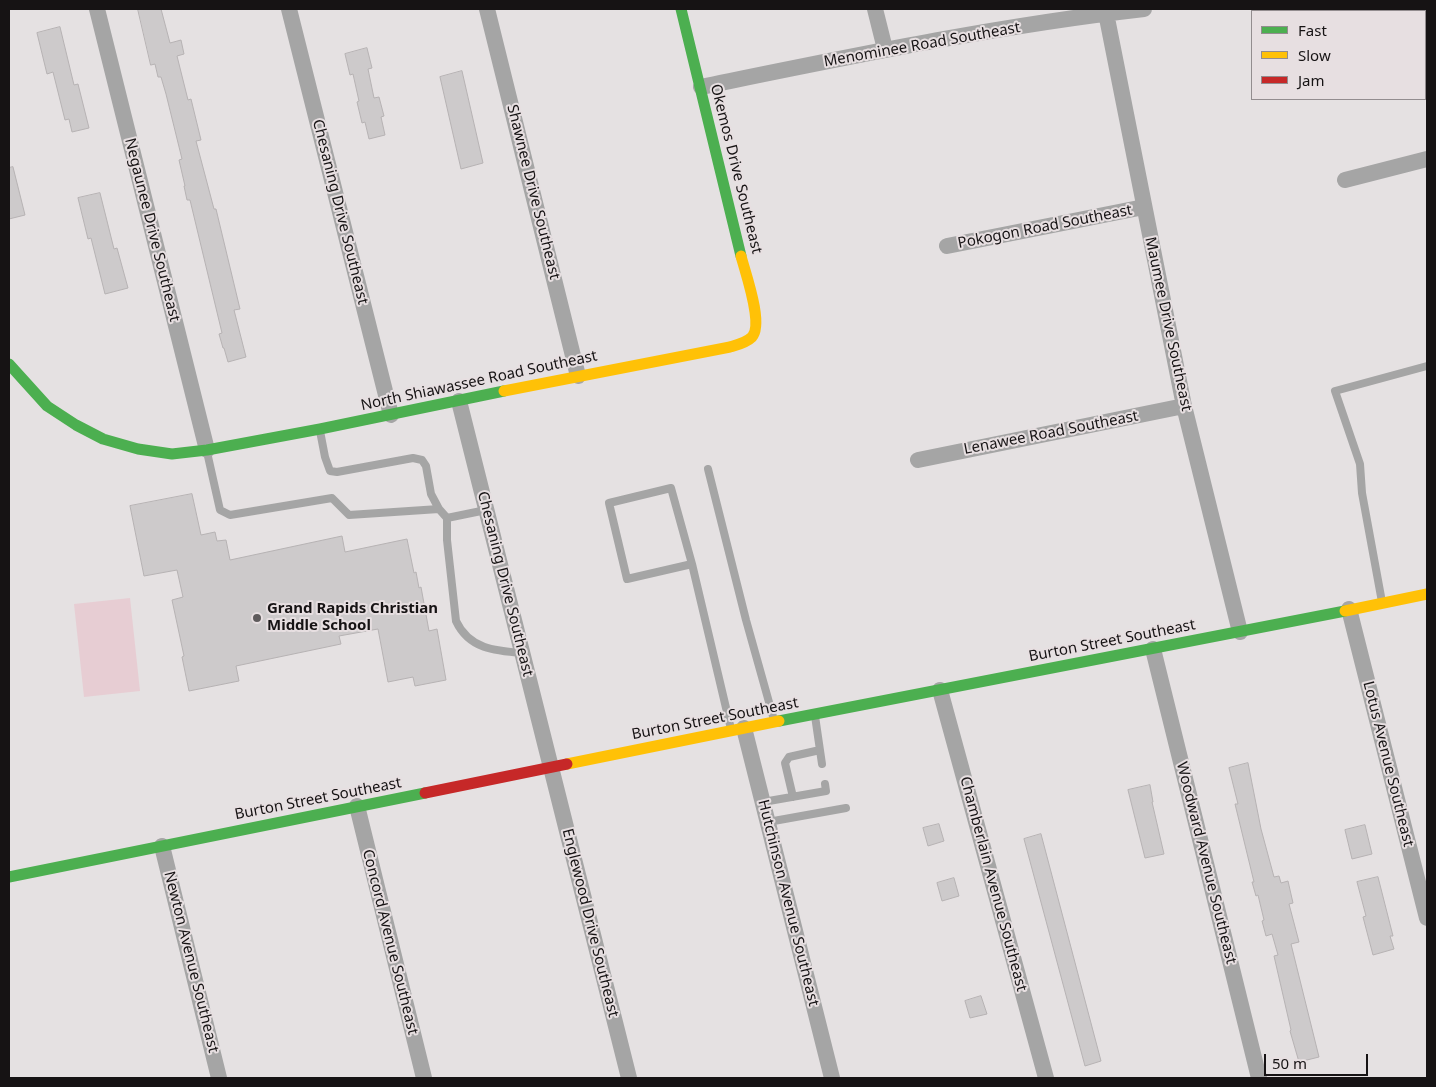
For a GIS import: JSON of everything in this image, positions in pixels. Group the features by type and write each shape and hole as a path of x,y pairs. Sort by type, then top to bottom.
{"main road":[{"name":"Okemos Drive Southeast","path":"681,9 756,317 757,328 754,336"},
{"name":"North Shiawassee Road Southeast","path":"9,364 47,406 76,425 103,439 172,454 207,450 320,429 730,347 746,342 754,336"},
{"name":"Burton Street Southeast","path":"9,877 738,729 1427,594"}],"street":[{"name":"Negaunee Drive Southeast","path":"97,9 207,450"},
{"name":"Chesaning Drive Southeast","path":"289,9 392,415"},
{"name":"Shawnee Drive Southeast","path":"487,9 578,376"},
{"path":"874,9 885,50"},
{"name":"Menominee Road Southeast","path":"701,87 885,50 1106,13 1144,9"},
{"name":"Maumee Drive Southeast","path":"1106,13 1184,406 1240,632"},
{"path":"1345,180 1427,160"},
{"name":"Pokogon Road Southeast","path":"947,246 1144,207"},
{"name":"Chesaning Drive Southeast","path":"460,401 551,767"},
{"name":"Lenawee Road Southeast","path":"918,460 1184,406"},
{"name":"Lotus Avenue Southeast","path":"1349,610 1427,918"},
{"name":"Woodward Avenue Southeast","path":"1153,649 1259,1078"},
{"name":"Chamberlain Avenue Southeast","path":"940,690 1046,1078"},
{"name":"Hutchinson Avenue Southeast","path":"738,729 763,802 832,1078"},
{"name":"Englewood Drive Southeast","path":"551,767 629,1078"},
{"name":"Concord Avenue Southeast","path":"357,806 424,1078"},
{"name":"Newton Avenue Southeast","path":"162,846 220,1078"}],"lane":[{"path":"1382,603 1362,493 1360,464 1335,391 1427,366"},
{"path":"320,429 330,471 337,472 413,458 422,460 426,466 431,494 447,518 447,540 455,613 460,629 466,637 478,646 496,651 523,653"},
{"path":"207,450 220,510 230,515 332,498 349,515 439,508"},
{"path":"708,469 746,620 775,722"},
{"path":"692,564 627,579 609,503 671,488 692,564 728,711 738,729"},
{"path":"447,518 487,510"},
{"path":"815,714 822,764"},
{"path":"793,797 785,763 789,757 820,750"},
{"path":"763,802 793,797 826,788"},
{"path":"768,822 846,808"}],"shaded area":[{"path":"130,598 140,691 84,697 74,604"}],"building":[{"path":"138,9 161,9 170,43 181,40 184,54 177,56 188,100 191,99 201,140 196,141 214,209 216,209 240,309 234,310 246,357 228,362 223,348 219,334 222,333 190,200 187,200 179,160 182,159 166,94 161,77 158,77 155,64 151,65"},
{"path":"60,27 74,85 78,84 89,128 72,132 69,119 65,120 53,72 47,74 37,33"},
{"path":"367,48 372,68 368,69 374,98 379,97 384,116 381,117 385,135 369,139 365,122 362,123 353,74 350,75 345,54"},
{"path":"462,71 483,163 461,169 440,77"},
{"path":"13,167 25,215 9,219 9,168"},
{"path":"100,193 114,249 117,248 128,288 105,294 91,238 88,239 78,198"},
{"path":"192,494 201,535 215,532 217,541 226,540 230,560 342,536 345,552 407,539 414,573 416,572 419,588 421,587 429,631 437,629 446,680 415,686 413,677 388,682 378,629 339,636 341,644 236,666 239,681 189,691 182,657 184,656 172,600 183,597 177,570 144,576 130,506"},
{"path":"1248,763 1261,829 1274,877 1279,876 1281,883 1288,881 1293,903 1289,904 1299,942 1291,944 1319,1057 1299,1062 1290,1031 1274,956 1278,955 1272,934 1266,936 1262,921 1264,920 1258,895 1256,896 1252,882 1254,882 1235,804 1238,804 1229,768"},
{"path":"1150,785 1164,854 1145,858 1128,790"},
{"path":"939,824 944,841 928,846 923,828"},
{"path":"1365,825 1372,854 1352,859 1345,830"},
{"path":"1041,834 1101,1061 1085,1066 1024,839"},
{"path":"1378,877 1393,936 1390,936 1394,949 1373,955 1363,917 1366,916 1357,882"},
{"path":"954,878 959,896 942,901 937,883"},
{"path":"981,996 987,1014 970,1018 965,1001"}],"traffic: fast":[{"path":"681,9 741,256"},
{"path":"9,364 47,406 76,425 103,439 138,449 172,454 207,450 320,429 504,391"},
{"path":"779,721 1345,611"},
{"path":"9,877 425,793"}],"traffic: slow":[{"path":"1426,33 1427,38"},
{"path":"504,391 730,347 747,341 752,337 756,321 753,298 741,256"},
{"path":"1345,611 1427,594"},
{"path":"567,764 779,721"}],"traffic: jam":[{"path":"425,793 567,764"}],"place":[{"name":"Grand Rapids Christian Middle School","path":"257,618"}]}
